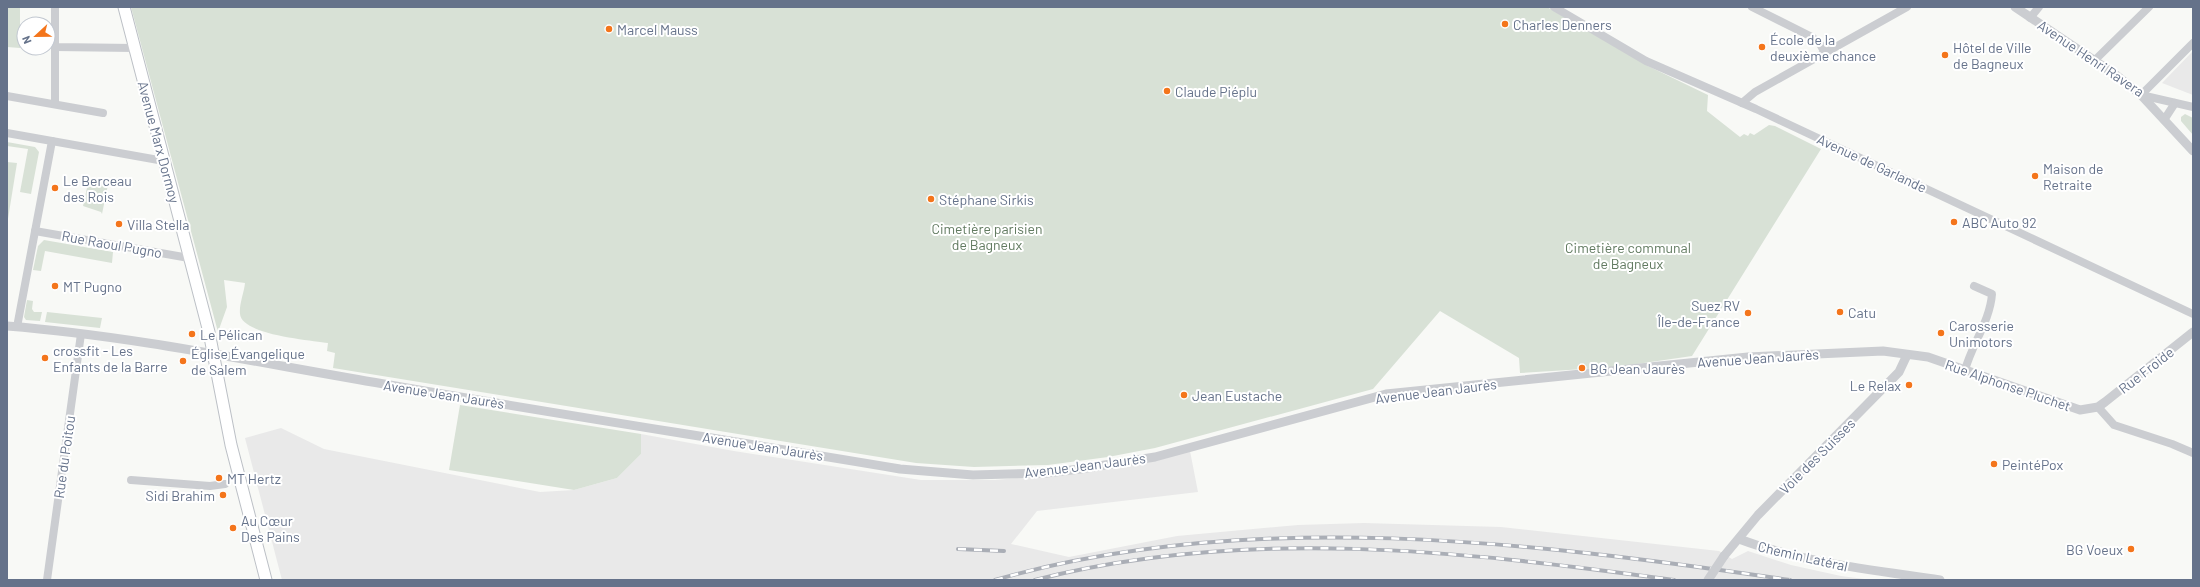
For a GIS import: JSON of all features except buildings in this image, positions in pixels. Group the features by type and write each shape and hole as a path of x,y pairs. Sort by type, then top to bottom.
{"main road":[{"name":"Avenue Marx Dormoy","path":"124,7 214,353 231,444 266,580"}],"street":[{"name":"Avenue de Garlande","path":"1554,7 1646,61 1742,103 2193,314"},
{"path":"1752,7 1812,37 1820,44 1825,53"},
{"path":"1742,103 1755,92 1907,7"},
{"name":"Avenue Henri Ravera","path":"2015,7 2095,60 2141,95 2193,107"},
{"path":"2030,18 2039,7"},
{"path":"2095,60 2149,7"},
{"path":"2193,43 2141,95 2193,151"},
{"path":"56,47 134,48"},
{"path":"55,56 55,104"},
{"path":"7,96 103,113"},
{"path":"2164,120 2175,103"},
{"path":"7,133 164,161"},
{"path":"17,327 52,141"},
{"name":"Rue Raoul Pugno","path":"35,231 189,258"},
{"path":"1965,370 1970,352 1991,309 1992,294 1974,286"},
{"name":"Avenue Jean Jaurès","path":"7,326 81,334 214,353 232,359 900,469 973,475 1046,473 1109,465 1155,457 1386,394 1748,357 1883,350 1906,355"},
{"name":"Rue Froide","path":"2098,407 2193,332"},
{"name":"Rue du Poitou","path":"47,580 81,334"},
{"name":"Rue Alphonse Pluchet","path":"1906,355 1928,357 2080,410 2098,407"},
{"name":"Voie des Suisses","path":"1708,580 1724,556 1758,515 1899,372 1906,355"},
{"path":"2098,407 2114,425 2172,444 2193,454"},
{"path":"131,480 210,486 224,484"},
{"name":"Chemin Latéral","path":"1739,539 1794,555 1843,566 1940,580"}],"shaded area":[{"path":"2193,51 2193,95 2162,83"},
{"path":"281,428 324,449 540,492 574,490 617,478 641,454 641,434 734,451 921,480 995,480 1094,471 1190,451 1198,492 1037,511 1011,544 1069,557 1177,536 1298,525 1364,523 1501,527 1719,551 1732,559 1748,551 1791,565 1841,576 1872,580 282,580 245,438"}],"green space":[{"path":"7,7 20,7 20,16 16,16 16,48 7,47"},
{"name":"Cimetière parisien de Bagneux","path":"131,7 1547,7 1648,66 1708,95 1707,111 1740,137 1744,134 1748,136 1750,133 1754,135 1769,125 1775,126 1821,149 1692,356 1616,367 1520,373 1519,358 1440,311 1373,389 1155,448 1108,457 1048,465 974,467 916,463 333,368 335,353 327,351 328,343 264,332 252,327 244,321 240,314 240,310 245,283 224,280 227,307 218,332"},
{"path":"2185,114 2193,118 2193,135 2181,121 2181,117"},
{"path":"7,142 35,147 39,152 31,194 20,192 28,149 7,146"},
{"path":"7,162 17,163 7,225"},
{"path":"89,179 107,182 109,180 102,214 101,212 83,206"},
{"path":"44,240 113,252 112,263 45,251 41,271 33,270 38,246"},
{"path":"27,300 33,301 32,309 34,312 42,312 40,321 26,320 24,317"},
{"path":"47,312 102,318 100,328 45,322"},
{"path":"460,405 641,434 641,454 617,478 574,490 449,470"}],"railway":[{"path":"995,580 1092,557 1191,544 1291,538 1391,538 1492,544 1593,554 1790,580"},
{"path":"958,549 1004,551"},
{"path":"1035,580 1114,563 1194,553 1274,549 1354,549 1434,553 1515,560 1674,580"}],"place":[{"name":"Charles Denners","path":"1505,24"},
{"name":"Marcel Mauss","path":"609,29"},
{"name":"École de la deuxième chance","path":"1762,47"},
{"name":"Hôtel de Ville de Bagneux","path":"1945,55"},
{"name":"Claude Piéplu","path":"1167,91"},
{"name":"Maison de Retraite","path":"2035,176"},
{"name":"Le Berceau des Rois","path":"55,188"},
{"name":"Stéphane Sirkis","path":"931,199"},
{"name":"ABC Auto 92","path":"1954,222"},
{"name":"Villa Stella","path":"119,224"},
{"name":"MT Pugno","path":"55,286"},
{"name":"Catu","path":"1840,312"},
{"name":"Suez RV Île-de-France","path":"1748,313"},
{"name":"Carosserie Unimotors","path":"1941,333"},
{"name":"Le Pélican","path":"192,334"},
{"name":"crossfit - Les Enfants de la Barre","path":"45,358"},
{"name":"Église Évangelique de Salem","path":"183,361"},
{"name":"BG Jean Jaurès","path":"1582,368"},
{"name":"Le Relax","path":"1909,385"},
{"name":"Jean Eustache","path":"1184,395"},
{"name":"PeintéPox","path":"1994,464"},
{"name":"MT Hertz","path":"219,478"},
{"name":"Sidi Brahim","path":"223,495"},
{"name":"Au Cœur Des Pains","path":"233,528"},
{"name":"BG Voeux","path":"2131,549"}],"park label":[{"name":"Cimetière communal de Bagneux","path":"1628,256"}]}
